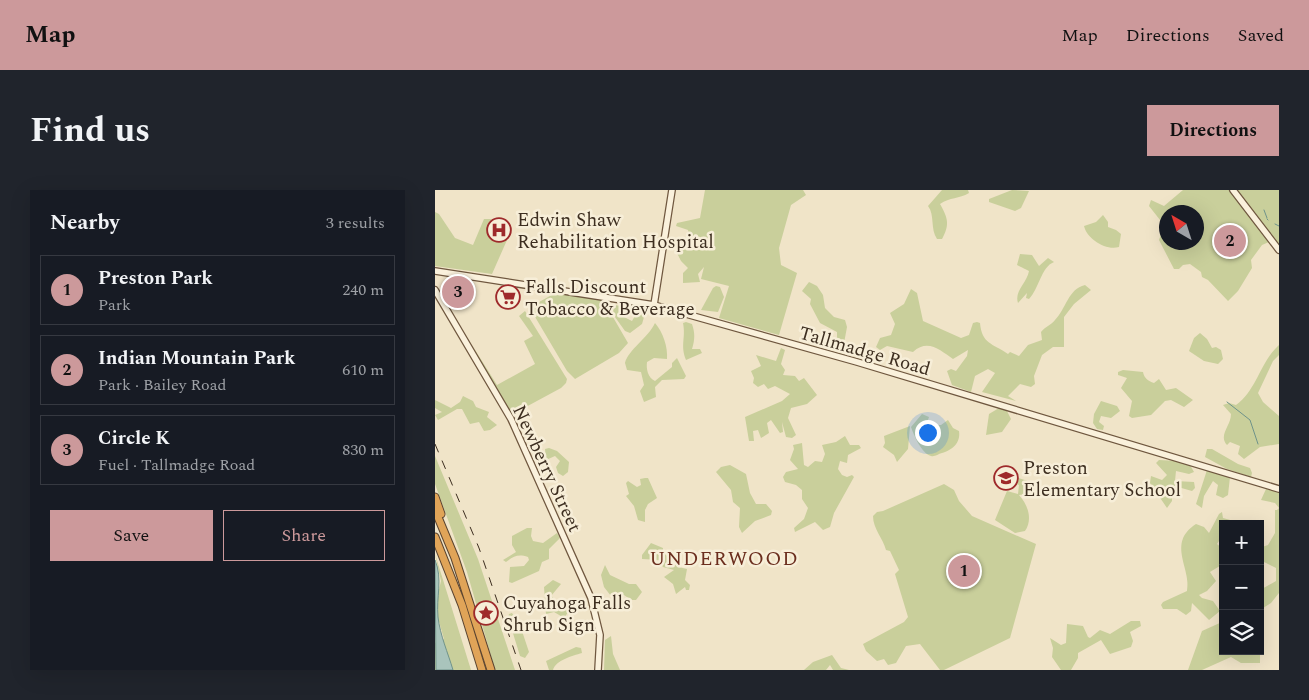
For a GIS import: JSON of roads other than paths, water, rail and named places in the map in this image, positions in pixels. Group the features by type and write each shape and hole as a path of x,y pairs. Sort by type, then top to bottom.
{"highway":[{"path":"435,497 491,670"},
{"path":"435,510 455,558"},
{"path":"435,537 462,605 482,670"}],"street":[{"path":"654,305 672,190"},
{"path":"1233,190 1279,250"},
{"name":"Tallmadge Road","path":"435,270 654,305 851,361 1279,489"},
{"name":"Newberry Street","path":"435,290 511,419 591,598 600,635 598,670"}],"water":[{"path":"435,560 439,574 439,624 453,670 436,670"}],"waterway":[{"path":"1264,210 1267,218"},
{"path":"1275,224 1279,226"},
{"path":"1227,402 1250,420 1258,444"}],"railway":[{"path":"435,444 479,548 521,670"}],"place":[{"name":"Edwin Shaw Rehabilitation Hospital","path":"499,230"},
{"name":"Indian Mountain Park","path":"1230,241"},
{"name":"Circle K","path":"458,292"},
{"name":"Falls Discount Tobacco & Beverage","path":"508,297"},
{"name":"Preston Elementary School","path":"1006,478"},
{"name":"Preston Park","path":"964,571"},
{"name":"Cuyahoga Falls Shrub Sign","path":"486,613"}],"district":[{"name":"UNDERWOOD","path":"724,558"}]}
